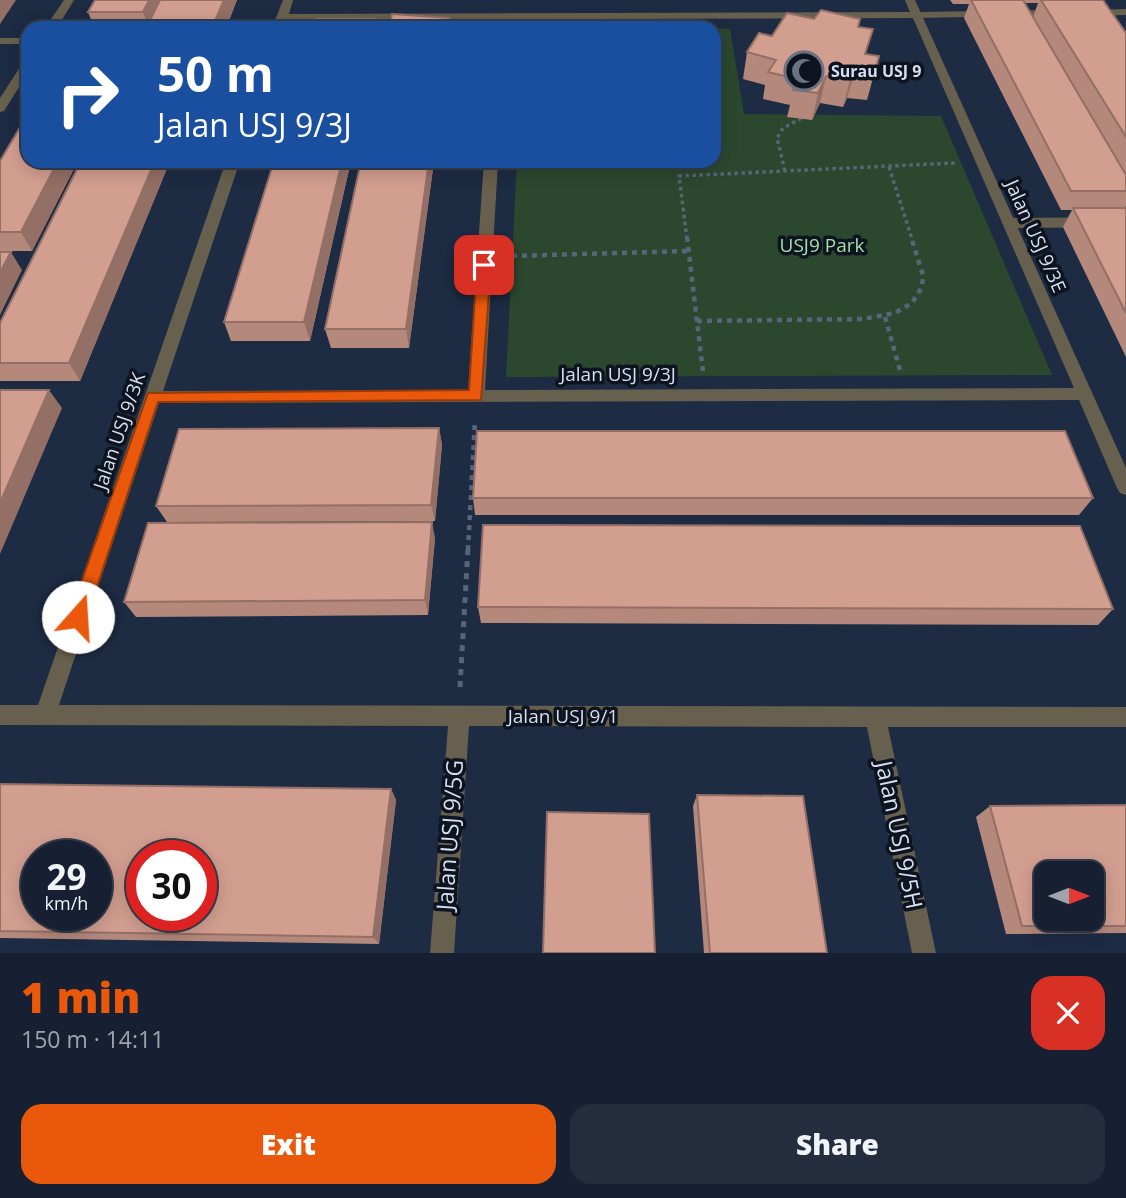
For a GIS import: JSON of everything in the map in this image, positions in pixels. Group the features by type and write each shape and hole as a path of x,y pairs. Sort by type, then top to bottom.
{"street":[{"path":"56,21 69,0"},
{"path":"281,21 288,0"},
{"name":"Jalan USJ 9/3E","path":"910,0 1126,488"},
{"path":"1015,0 1030,25"},
{"path":"559,21 1126,12"},
{"path":"0,41 21,41"},
{"path":"0,108 21,75"},
{"name":"Jalan USJ 9/3K","path":"45,715 231,168"},
{"path":"476,396 491,168"},
{"path":"1009,223 1126,222"},
{"name":"Jalan USJ 9/3J","path":"153,397 1084,394"},
{"name":"Jalan USJ 9/1","path":"0,715 1126,717"},
{"name":"Jalan USJ 9/5G","path":"443,953 458,716"},
{"name":"Jalan USJ 9/5H","path":"875,716 924,953"}],"path":[{"path":"785,171 775,139 784,125 803,118"},
{"path":"704,376 679,176 961,163"},
{"path":"697,321 885,317 904,310 917,299 923,288 923,275 889,167"},
{"path":"512,256 688,251"},
{"path":"885,317 902,376"},
{"path":"458,716 476,396"}],"green space":[{"name":"USJ9 Park","path":"721,28 730,29 744,114 941,116 1052,375 506,377 517,168 721,168"}],"building":[{"path":"95,0 149,0 143,12 88,12"},
{"path":"160,0 224,0 215,21 150,21"},
{"path":"971,0 1023,0 1126,175 1126,191 1071,191"},
{"path":"1041,0 1103,0 1126,33 1126,137"},
{"path":"821,10 860,19 858,27 873,29 865,54 879,56 875,73 855,71 850,80 826,76 818,93 793,90 797,79 768,72 776,60 747,52 759,33 772,36 787,13 814,19"},
{"path":"392,14 449,18 449,21 390,21"},
{"path":"317,19 376,19 375,21 316,21"},
{"path":"21,126 21,168 54,168 21,232 0,232 0,161"},
{"path":"78,168 152,168 69,363 0,363 0,323"},
{"path":"272,168 340,168 304,322 224,322"},
{"path":"360,168 428,168 406,329 325,329"},
{"path":"1073,208 1126,208 1126,313"},
{"path":"0,252 11,252 0,272"},
{"path":"0,390 49,390 0,503"},
{"path":"439,428 431,505 156,506 179,429"},
{"path":"477,431 1065,431 1093,498 473,498"},
{"path":"432,522 425,600 124,602 148,523"},
{"path":"483,525 1080,526 1113,609 478,607"},
{"path":"0,784 391,789 373,937 0,931"},
{"path":"697,795 803,796 827,953 710,953"},
{"path":"1126,805 1126,926 1104,926 1104,861 1034,861 1034,926 1022,926 990,806"},
{"path":"547,812 649,814 655,953 543,953"}],"place":[{"name":"Surau USJ 9","path":"804,71"}],"route":[{"path":"78,617 153,397 476,396 484,265"}]}
